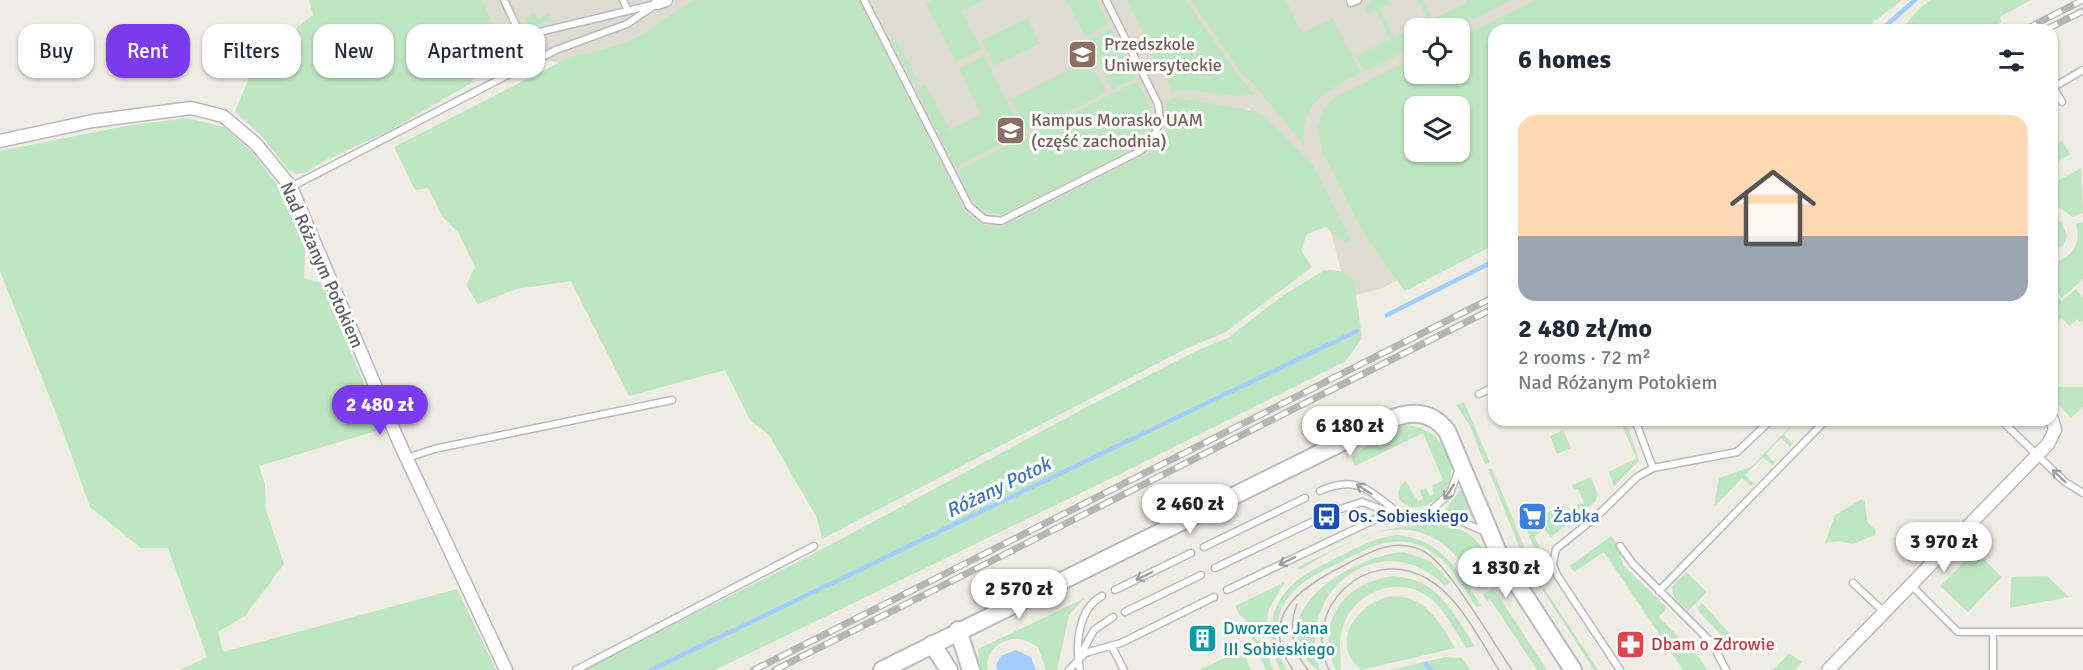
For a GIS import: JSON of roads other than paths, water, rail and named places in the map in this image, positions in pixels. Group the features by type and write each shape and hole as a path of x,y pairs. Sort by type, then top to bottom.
{"street":[{"name":"Nad Różanym Potokiem","path":"0,141 93,122 191,108 223,117 256,144 291,186 406,459 506,670"},
{"path":"882,670 958,630 1407,413 1426,415 1443,426 1461,462 1489,533 1508,570 1573,670"},
{"path":"1828,670 2038,456 2052,439 2054,426"},
{"path":"958,630 971,670"},
{"path":"932,644 949,670"}],"lane":[{"path":"504,0 515,24"},
{"path":"623,0 628,11"},
{"path":"864,0 969,206 984,219 1001,221 1140,151 1151,142 1158,130 1161,117 1158,104 1106,0"},
{"path":"1350,0 1351,3 1358,0"},
{"path":"545,30 662,2"},
{"path":"291,186 556,50 627,24 662,2"},
{"path":"2058,85 2083,70"},
{"path":"2058,96 2062,102"},
{"path":"1479,394 1488,390"},
{"path":"406,459 434,449 672,400"},
{"path":"1637,426 1653,468"},
{"path":"1620,670 1557,574 1553,557 1563,541 1597,516 1637,477 1653,468 1737,452 1765,426"},
{"path":"1659,591 1820,426"},
{"path":"2007,426 2065,482 2083,493"},
{"path":"1426,515 1450,493 1461,462"},
{"path":"1320,491 1341,482 1355,483 1403,517"},
{"path":"1204,547 1305,498"},
{"path":"1330,512 1362,502 1403,517"},
{"path":"1227,590 1367,521 1385,517 1426,515 1460,521 1489,533"},
{"path":"1215,568 1316,520"},
{"path":"576,670 814,546"},
{"path":"1620,546 1633,564 1712,643 1726,670"},
{"path":"1115,590 1191,553"},
{"path":"1125,612 1201,575"},
{"path":"1853,583 1884,613"},
{"path":"1911,585 1958,632 2083,632"},
{"path":"1080,670 1078,659 1084,615 1090,603 1102,596"},
{"path":"1078,659 1088,651 1112,646 1214,597"},
{"path":"1069,670 1078,659 1094,630 1113,617"},
{"path":"1992,670 1993,632"},
{"path":"1112,646 1124,670"}],"water":[{"path":"1016,650 1031,657 1036,670 998,670 996,665 1001,656"}],"waterway":[{"name":"Różany Potok","path":"1888,24 1915,0"},
{"name":"Różany Potok","path":"1387,315 1488,264"},
{"name":"Różany Potok","path":"651,670 1357,331"},
{"path":"1426,664 1431,670"}],"tram line":[{"path":"1293,670 1283,651 1279,634 1281,619 1288,606 1299,594 1327,574 1373,551 1404,545 1425,552 1435,560 1471,606 1512,670"},
{"path":"1329,670 1322,647 1323,625 1331,605 1344,589 1361,577 1381,570 1403,570 1426,578 1438,586 1467,619 1499,670"},
{"path":"1297,604 1294,613 1293,638 1298,655 1308,670"}],"railway":[{"path":"2036,24 2083,0"},
{"path":"2057,24 2083,11"},
{"path":"754,670 1488,300"},
{"path":"775,670 1488,311"}],"place":[{"name":"Przedszkole Uniwersyteckie","path":"1083,54"},
{"name":"Kampus Morasko UAM (część zachodnia)","path":"1010,130"},
{"name":"Os. Sobieskiego","path":"1327,516"},
{"name":"Żabka","path":"1532,516"},
{"name":"Dworzec Jana III Sobieskiego","path":"1202,638"},
{"name":"Dbam o Zdrowie","path":"1630,644"}]}
